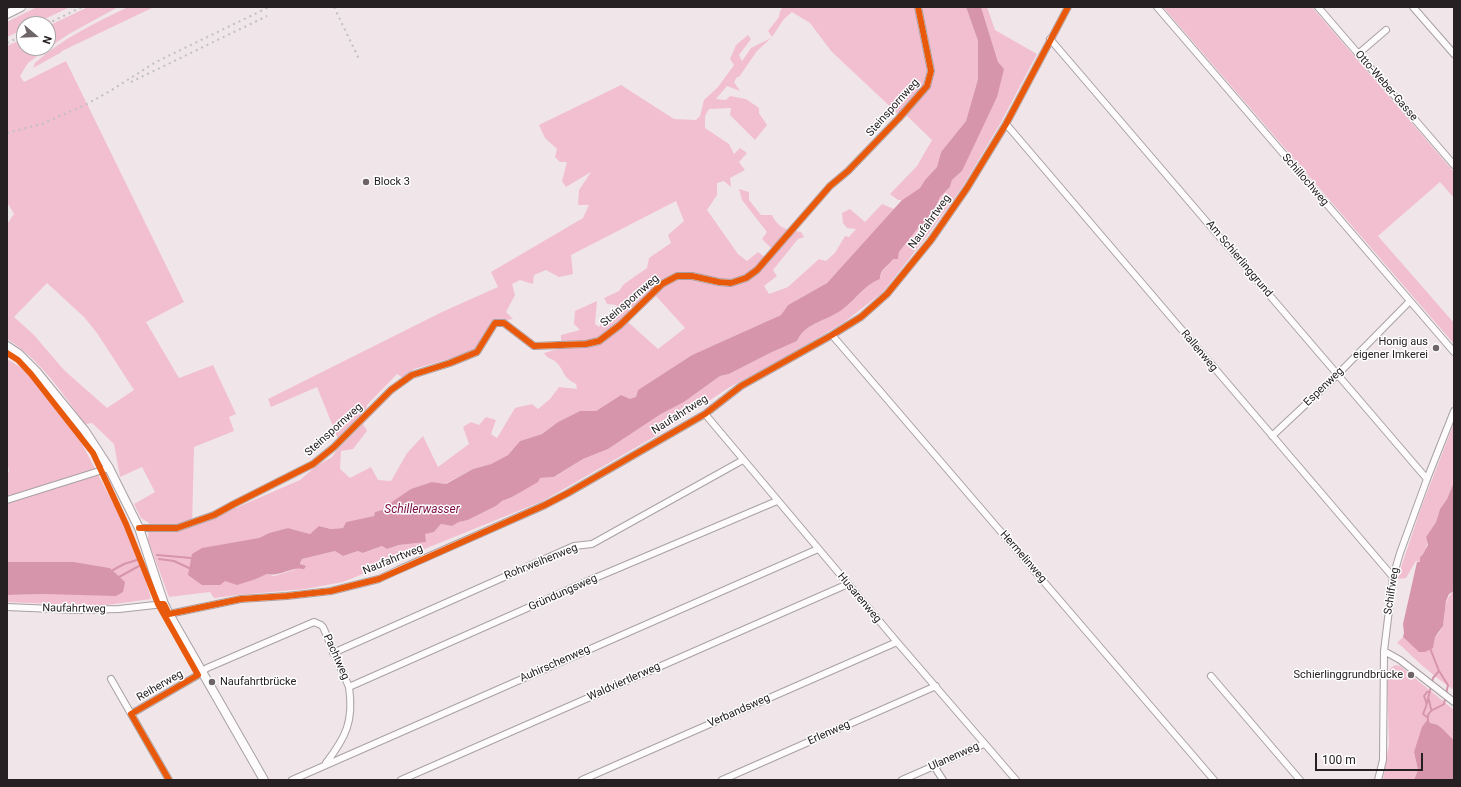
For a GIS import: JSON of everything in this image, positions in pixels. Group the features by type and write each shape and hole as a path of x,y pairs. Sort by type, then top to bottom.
{"main road":[{"path":"7,14 21,7"},
{"path":"7,346 19,354 36,370 85,431 109,468 139,528 164,604 264,780"}],"street":[{"name":"Steinspornweg","path":"139,528 177,528 214,515 313,464 334,447 391,390 412,375 450,363 477,352 495,323 504,323 534,346 586,344 599,341 620,325 662,284 677,276 692,276 731,283 746,278 757,270 830,186 848,171 927,86 931,71 918,7"},
{"name":"Naufahrtweg","path":"169,614 241,599 331,591 379,578 545,505 705,414 740,386 832,335 861,317 886,294 931,240 967,188 1006,124 1068,7"},
{"name":"Schillochweg","path":"1156,7 1409,302 1454,352"},
{"name":"Otto-Weber-Gasse","path":"1318,7 1454,165"},
{"path":"1413,7 1454,54"},
{"path":"1358,54 1386,30"},
{"name":"Am Schierlinggrund","path":"1050,39 1427,479"},
{"name":"Rallenweg","path":"1006,124 1393,577"},
{"name":"Espenweg","path":"1272,436 1337,375 1409,302"},
{"name":"Hermelinweg","path":"832,335 1214,780"},
{"name":"Schilfweg","path":"1378,780 1383,760 1384,651 1393,577 1400,553 1427,479 1454,411"},
{"name":"Husarenweg","path":"705,414 742,460 1016,780"},
{"name":"Rohrweihenweg","path":"334,652 574,546 592,544 742,460"},
{"path":"7,500 109,468"},
{"name":"Gründungsweg","path":"350,687 595,578 777,501"},
{"name":"Auhirschenweg","path":"292,780 325,764 818,549"},
{"name":"Waldviertlerweg","path":"400,780 848,584"},
{"name":"Naufahrtweg","path":"7,607 82,610 119,609 164,604"},
{"name":"Pachtweg","path":"202,672 210,666 312,622 319,624 323,627 350,687 351,710 348,728 344,738 325,764"},
{"name":"Verbandsweg","path":"582,780 897,642"},
{"path":"1384,651 1400,660 1453,701"},
{"name":"Reiherweg","path":"131,714 198,676 202,672"},
{"path":"1212,676 1300,780"},
{"name":"Reiherweg","path":"111,679 170,780"},
{"name":"Erlenweg","path":"722,780 936,686"},
{"name":"Ulanenweg","path":"902,780 984,744"},
{"path":"934,766 943,780"}],"shaded area":[{"path":"37,7 70,7 51,16 19,16"},
{"path":"88,7 118,7 56,43 56,22"},
{"path":"128,7 154,7 56,55 56,47 91,25"},
{"path":"783,7 966,7 978,41 978,79 966,121 941,152 937,167 920,188 902,200 898,200 890,194 917,166 932,140 907,116 898,114 831,51 810,23 792,12 784,19 772,37 768,31 779,17 780,11"},
{"path":"981,7 987,7 995,30 1037,54 1000,124 963,186 927,236 883,292 843,323 784,358 730,387 654,437 543,501 343,582 305,589 214,598 210,592 169,597 148,540 149,523 141,518 134,504 155,492 142,467 120,477 114,444 92,423 85,424 41,367 19,347 7,339 7,224 14,214 7,202 7,46 16,42 16,56 37,56 28,63 20,76 24,82 66,61 184,302 146,322 179,378 213,365 236,414 229,417 234,431 194,447 192,527 300,480 316,466 332,457 363,424 367,431 353,449 341,451 340,469 350,478 371,467 378,480 391,481 407,453 423,436 438,467 469,444 463,427 471,422 479,425 486,417 496,420 491,434 497,438 515,408 532,404 538,409 550,399 559,387 577,389 576,384 566,376 560,366 544,353 561,348 561,335 580,330 574,324 575,311 597,301 595,324 599,327 607,315 618,309 616,305 607,304 604,298 619,291 624,284 647,268 649,258 671,243 668,235 684,221 676,201 571,255 573,274 559,277 546,270 534,275 533,284 520,280 512,284 515,295 506,312 513,319 491,322 480,343 470,353 414,369 403,378 397,374 367,405 366,412 338,439 317,387 271,407 268,399 442,312 498,287 491,272 583,218 589,205 578,205 579,190 591,172 566,187 562,181 567,162 560,162 555,157 557,149 545,138 539,125 621,85 674,119 696,120 700,116 704,100 718,87 734,65 730,59 736,45 748,35 751,39 739,55 742,61 751,48 771,38 757,51 734,82 740,91 727,86 716,99 726,100 730,96 746,99 759,108 759,113 767,125 755,140 730,115 731,108 709,109 705,116 705,128 729,144 734,154 740,148 747,153 739,162 745,170 730,178 731,187 724,181 717,183 717,195 707,210 738,254 747,261 758,252 766,258 773,250 762,239 767,232 742,200 739,189 749,192 749,200 761,215 772,215 778,224 784,228 801,232 804,237 798,239 773,270 777,276 764,286 769,294 788,287 819,259 826,261 835,253 845,236 849,237 856,229 847,228 843,223 842,213 850,209 865,222 882,204 894,209 827,283 788,305 781,315 692,355 638,390 636,397 630,400 621,395 596,411 580,411 558,422 542,434 520,441 508,455 491,464 473,469 445,484 432,482 385,509 375,512 374,516 346,522 343,528 331,529 320,526 310,534 288,528 269,533 259,538 225,581 256,579 267,574 274,576 300,568 302,559 335,551 343,556 358,551 364,553 382,546 387,549 399,545 425,542 425,533 434,532 441,524 452,526 459,522 468,520 512,497 540,478 555,477 583,459 608,449 661,414 684,402 720,376 729,374 797,341 800,335 809,327 843,309 863,290 880,279 883,270 893,259 898,259 899,252 918,228 931,218 940,197 950,187 952,180 962,171 998,62","holes":["47,283 84,317 97,333 134,390 107,408 64,370 34,335 14,317","656,296 685,328 658,349 628,322"]},
{"path":"1163,7 1312,7 1454,172 1454,198 1440,182 1378,236 1454,323 1454,344"},
{"path":"16,18 16,33 7,37 7,22"},
{"path":"44,56 55,56 33,68 35,63"},
{"path":"7,359 20,367 38,385 80,440 124,524 142,568 151,599 100,606 7,602 7,595 44,594 125,583 110,568 74,562 7,562 7,474 9,471 7,463"},
{"path":"1454,423 1454,482 1447,499 1440,509 1436,522 1426,537 1427,545 1420,557 1420,562 1416,561 1406,578 1397,579 1421,508"},
{"path":"1454,591 1454,690 1433,675 1397,643 1403,637 1412,645 1434,638 1443,625 1445,608 1449,596"},
{"path":"1395,665 1400,666 1454,710 1454,740 1438,725 1430,723 1428,720 1414,752 1418,770 1414,780 1383,780 1389,744 1387,677 1392,667"}],"water":[{"name":"Schillerwasser","path":"966,7 981,7 998,62 1004,69 997,97 962,171 952,180 950,187 940,197 931,218 918,228 899,252 898,259 893,259 881,272 880,279 863,290 843,309 809,327 800,335 797,341 729,374 720,376 684,402 661,414 608,449 583,459 554,477 540,478 538,482 468,520 459,522 452,526 441,524 434,532 425,534 426,542 399,545 387,549 382,546 363,553 358,551 343,556 335,551 302,559 300,564 306,566 304,569 299,568 272,575 267,574 237,585 225,581 220,585 202,585 188,575 192,554 202,548 259,538 269,533 288,528 310,534 319,526 331,529 343,528 346,522 374,516 375,512 385,509 386,506 411,489 432,482 446,484 473,469 491,464 508,455 520,441 542,434 558,422 580,411 596,411 621,395 630,399 636,397 638,390 692,355 781,315 788,305 827,283 902,200 920,188 937,167 941,152 966,121 978,79 978,41"},
{"path":"1454,482 1454,591 1449,594 1446,601 1443,626 1435,637 1433,648 1425,652 1419,652 1403,637 1403,624 1417,562 1420,562 1420,557 1428,545 1426,537 1436,522 1440,509 1447,499"},
{"path":"7,562 74,562 110,568 125,582 123,592 116,596 44,594 7,595"},
{"path":"1428,719 1430,723 1438,725 1454,740 1454,780 1414,780 1418,770 1414,752 1422,727"}],"waterway":[{"path":"157,555 191,558"},
{"path":"159,559 174,561 189,568"},
{"path":"113,570 124,564 137,560"},
{"path":"119,577 139,566"},
{"path":"1428,721 1430,712 1444,704 1448,685 1439,671 1430,648"},
{"path":"1427,703 1433,678 1439,671"},
{"path":"1427,717 1423,714 1426,705 1424,696 1427,692 1430,692"},
{"path":"1429,700 1431,709"}],"railway":[{"path":"56,20 82,7"},
{"path":"7,133 42,124 87,104 156,62 269,7"},
{"path":"334,7 359,59"},
{"path":"131,82 267,16"},
{"path":"7,43 16,39"}],"cycle path":[{"path":"139,528 177,528 214,515 313,464 334,447 391,390 412,375 450,363 477,352 495,323 504,323 534,346 586,344 599,341 620,325 662,284 677,276 692,276 731,283 746,278 757,270 830,186 848,171 899,118 927,86 931,71 918,7"},
{"path":"158,604 164,604 169,614 241,599 331,591 379,579 545,505 568,493 705,414 741,386 861,317 887,294 931,240 967,188 1006,124 1068,7"},
{"path":"7,353 18,360 31,374 93,453 126,524 158,604 198,675 131,714 169,780"}],"place":[{"name":"Block 3","path":"366,182"},
{"name":"Honig aus eigener Imkerei","path":"1436,348"},
{"name":"Schierlinggrundbrücke","path":"1411,675"},
{"name":"Naufahrtbrücke","path":"212,682"}]}
